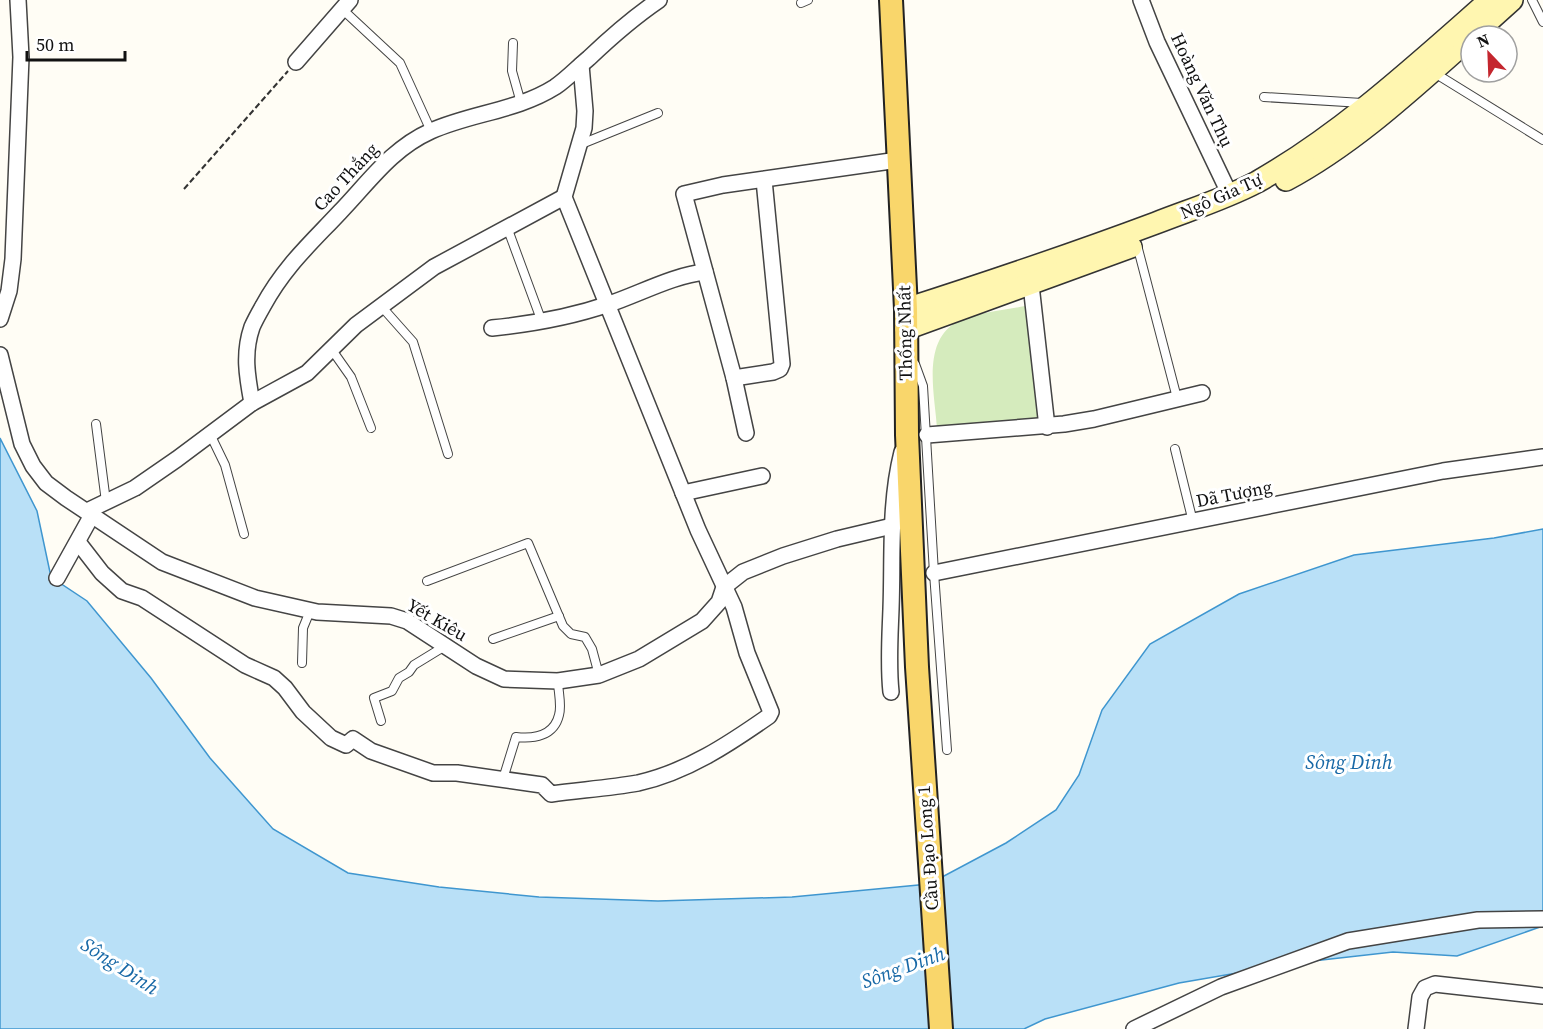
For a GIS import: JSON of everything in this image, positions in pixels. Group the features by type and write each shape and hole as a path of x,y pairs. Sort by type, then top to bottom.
{"main road":[{"name":"Thống Nhất","path":"891,0 906,327 917,435 917,667"},
{"name":"Ngô Gia Tự","path":"1109,248 1137,245 1233,201 1255,183 1332,134 1375,110 1427,65 1490,0"},
{"name":"Ngô Gia Tự","path":"1485,24 1512,0"},
{"name":"Ngô Gia Tự","path":"1427,65 1459,44"},
{"name":"Ngô Gia Tự","path":"906,327 1029,277 1233,201"},
{"name":"Cầu Đạo Long 1","path":"917,667 941,1029"}],"street":[{"path":"0,319 9,291 13,259 21,57 18,0"},
{"name":"Cao Thắng","path":"252,403 246,374 246,352 253,325 274,286 298,254 341,211 384,162 402,147 431,131 520,103 556,87 612,36 659,0"},
{"name":"Hoàng Văn Thụ","path":"1141,0 1157,42 1233,201"},
{"path":"296,62 346,5"},
{"path":"78,542 102,573 122,591 150,603 245,665 274,678 285,688 303,712 332,738 346,745 353,739 371,751 433,773 457,772 503,778 542,785 551,794 639,783 701,760 769,716 771,712 747,653 734,607 683,494 564,197 584,128 585,111 581,65"},
{"path":"746,433 734,378 684,194 723,185 898,160"},
{"path":"734,378 773,372 780,369 782,364 764,180"},
{"path":"57,578 78,542 90,513 106,502 135,488 252,403 307,373 356,325 434,267 564,197"},
{"path":"492,327 543,322 607,305 689,275 705,272"},
{"path":"1029,277 1047,427"},
{"name":"Yết Kiêu","path":"0,355 22,444 33,466 46,483 162,562 255,598 310,611 391,616 407,621 476,666 504,679 558,681 599,675 639,659 702,621 718,602 724,587 743,573 783,556 837,539 892,526"},
{"path":"891,692 888,667 895,480 917,435 1047,427 1094,419 1202,393"},
{"name":"Dã Tượng","path":"934,573 1443,471 1543,456"},
{"path":"683,494 762,476"},
{"path":"1134,1029 1221,987 1348,941 1478,921 1543,919"},
{"path":"1416,1029 1420,997 1425,988 1435,984 1543,996"}],"lane":[{"path":"1532,0 1543,22"},
{"path":"346,5 400,63 431,131"},
{"path":"513,43 512,71 520,103"},
{"path":"1427,65 1543,140"},
{"path":"1264,98 1375,110"},
{"path":"578,146 658,113"},
{"path":"507,228 543,322"},
{"path":"1137,245 1178,398"},
{"path":"381,306 412,342 448,454"},
{"path":"332,350 351,376 371,428"},
{"path":"96,424 106,502"},
{"path":"210,434 225,465 244,534"},
{"path":"917,435 934,573 947,750"},
{"path":"1175,449 1193,522"},
{"path":"427,581 528,543 563,626 571,634 585,637 592,649 599,675"},
{"path":"302,663 303,628 310,611"},
{"path":"493,639 559,616"},
{"path":"381,721 374,698 392,691 399,678 409,672 414,665 445,646"},
{"path":"503,778 516,737 532,739 552,730 560,715 558,681"}],"path":[{"path":"184,189 296,62"}],"green space":[{"path":"1025,306 1043,418 937,429 933,368 935,353 948,328 968,318"}],"water":[{"name":"Sông Dinh","path":"0,438 37,511 51,577 87,601 151,678 210,758 273,829 348,873 439,887 539,897 658,901 792,897 929,884 1006,843 1056,810 1079,775 1102,710 1150,644 1239,594 1354,555 1494,538 1543,529 1543,926 1457,956 1393,952 1295,963 1179,983 1045,1019 1024,1029 0,1029"}]}
